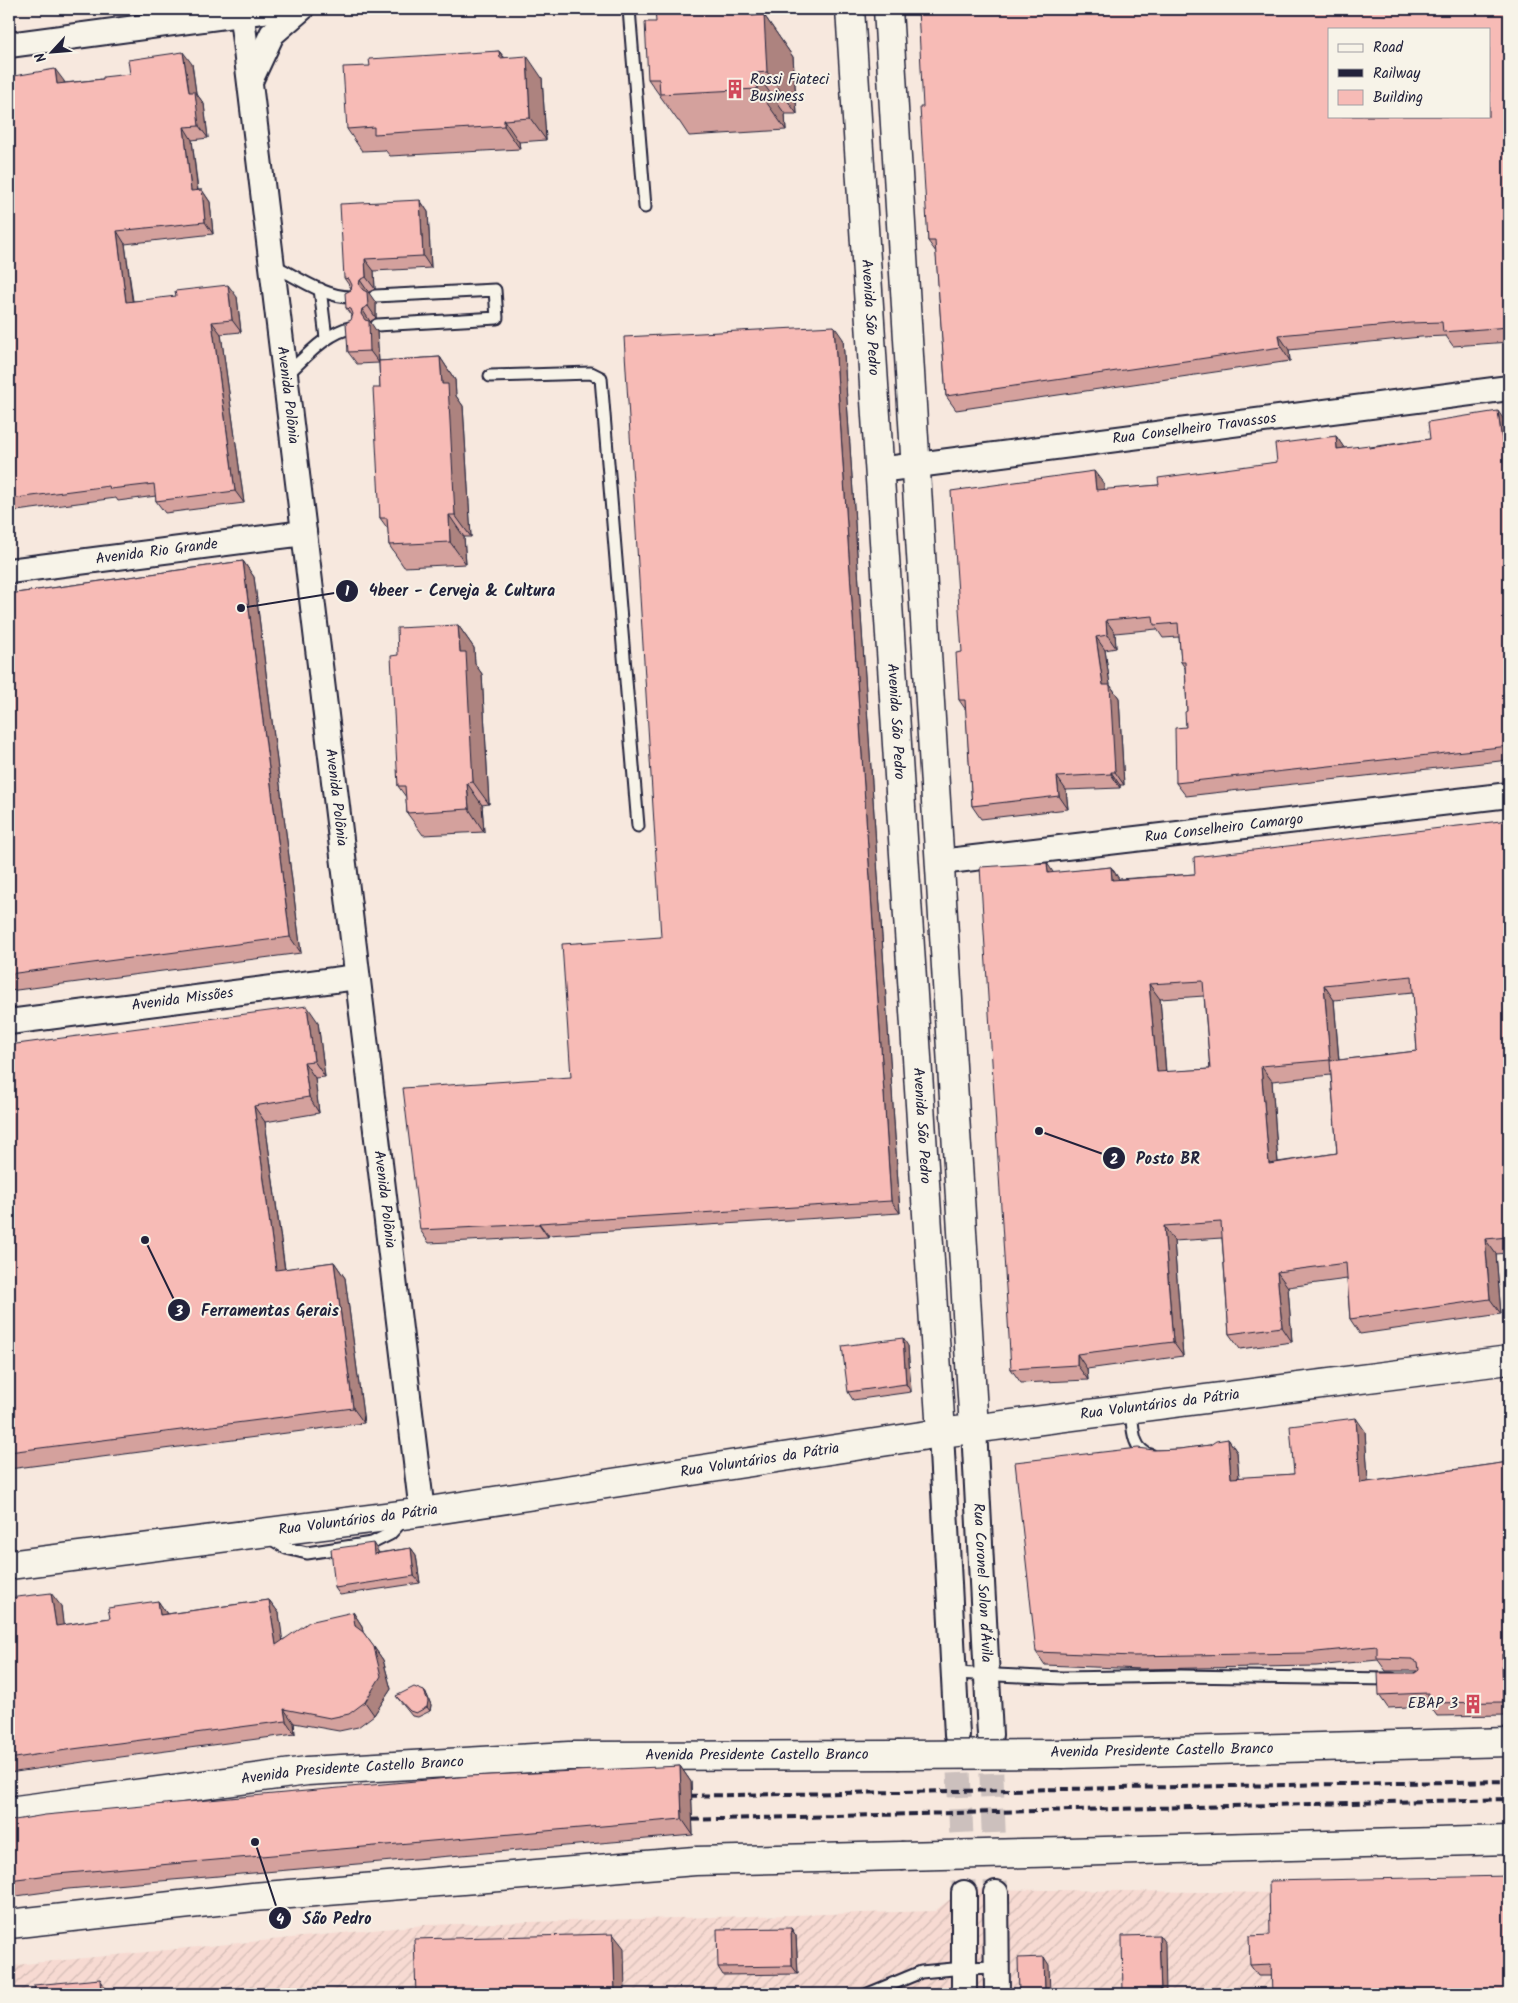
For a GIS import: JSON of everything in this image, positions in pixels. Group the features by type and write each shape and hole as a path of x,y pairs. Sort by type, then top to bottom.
{"main road":[{"name":"Avenida São Pedro","path":"850,9 941,1433"},
{"path":"888,9 974,1429"},
{"name":"Rua Voluntários da Pátria","path":"9,1566 416,1513 941,1433 1509,1360"},
{"name":"Avenida Presidente Castello Branco","path":"9,1811 307,1771 569,1756 1063,1754 1509,1742"},
{"path":"9,1924 253,1896 685,1862 1509,1840"}],"street":[{"path":"9,45 241,11 278,9"},
{"path":"250,81 272,34 301,9"},
{"name":"Avenida Polônia","path":"241,11 357,977 416,1513"},
{"name":"Rua Conselheiro Travassos","path":"879,470 1509,388"},
{"name":"Avenida Rio Grande","path":"9,571 304,532"},
{"name":"Rua Conselheiro Camargo","path":"940,862 1509,795"},
{"name":"Avenida Missões","path":"9,1022 357,977"},
{"name":"Rua Coronel Solon d'Ávila","path":"974,1429 990,1735"},
{"path":"941,1433 957,1735"},
{"path":"964,1893 964,1994"},
{"path":"996,1893 997,1994"}],"lane":[{"path":"629,9 645,207"},
{"path":"273,265 320,289 345,297 353,297"},
{"path":"320,289 326,338"},
{"path":"375,296 495,290 497,318 377,325"},
{"path":"285,376 326,338 347,328 354,327"},
{"path":"490,376 591,373 602,378 638,826"},
{"path":"1131,1408 1137,1446 1148,1455 1164,1455"},
{"path":"954,1673 1062,1678 1181,1676 1401,1679"},
{"path":"868,1994 921,1972 997,1967"}],"shaded area":[{"path":"963,1889 1277,1893 1509,1994 9,1994 9,1967 24,1964 424,1925 935,1911"}],"building":[{"path":"655,9 752,9 752,16 764,15 767,72 756,73 757,89 660,94 659,79 648,79 645,22 656,22"},
{"path":"918,9 1509,9 1509,327 1443,332 1442,322 1411,323 1279,335 1281,347 946,396 935,241 928,241 920,107 923,107"},
{"path":"499,51 500,58 527,56 530,118 504,120 504,126 374,134 374,127 347,129 343,67 370,66 369,59"},
{"path":"183,52 189,92 195,92 199,126 184,127 191,191 202,190 205,222 117,231 126,302 176,296 175,291 228,285 232,320 212,322 235,491 156,501 154,484 110,489 109,486 9,499 9,92 16,91 14,76 55,69 57,84 103,79 103,77 130,74 128,60"},
{"path":"420,200 423,256 365,259 366,277 360,280 359,285 367,292 368,306 362,309 361,314 365,320 369,321 370,351 348,352 346,323 351,320 353,314 351,309 346,308 345,293 351,290 352,285 349,279 344,278 340,204"},
{"path":"834,326 891,1201 420,1230 403,1088 571,1077 562,944 661,937 624,337"},
{"path":"440,357 442,384 448,384 455,515 449,515 450,542 389,545 387,518 380,518 373,388 380,388 379,361"},
{"path":"1498,411 1502,442 1509,441 1509,746 1176,783 1175,728 1186,727 1185,712 1187,711 1185,662 1181,662 1178,623 1154,625 1153,616 1106,620 1107,635 1096,637 1103,685 1110,685 1115,772 1111,772 1111,774 1057,777 1059,796 972,806 965,700 959,700 956,653 962,652 951,491 1094,471 1096,490 1159,485 1158,478 1277,462 1275,444 1336,436 1337,449 1369,445 1369,448 1430,439 1428,422"},
{"path":"243,561 290,937 9,974 9,594"},
{"path":"458,625 460,652 466,652 473,782 467,783 469,809 407,813 405,786 398,786 391,656 398,655 397,628"},
{"path":"1509,820 1509,1237 1485,1239 1490,1299 1350,1319 1346,1263 1277,1272 1282,1327 1229,1334 1221,1222 1164,1226 1173,1342 1077,1354 1077,1365 1011,1369 980,867 1047,863 1048,873 1111,867 1112,880 1195,874 1194,857","holes":["1412,976 1417,1051 1330,1061 1337,1153 1269,1164 1261,1066 1330,1060 1324,985","1203,981 1210,1069 1157,1072 1149,984"]},
{"path":"307,1006 314,1061 304,1062 309,1097 254,1106 276,1270 334,1262 353,1408 9,1452 9,1045"},
{"path":"903,1338 906,1384 848,1392 842,1346"},
{"path":"1356,1418 1360,1483 1509,1462 1509,1654 1502,1654 1503,1702 1428,1703 1428,1693 1379,1695 1378,1673 1415,1673 1419,1670 1418,1662 1412,1659 1377,1658 1377,1646 1307,1653 1133,1656 1036,1652 1015,1462 1138,1448 1154,1450 1179,1449 1210,1445 1216,1441 1228,1439 1231,1478 1294,1474 1290,1426"},
{"path":"373,1543 374,1554 411,1548 414,1576 335,1588 331,1549"},
{"path":"51,1593 56,1626 110,1618 108,1608 158,1601 160,1615 269,1600 276,1645 309,1622 353,1612 355,1626 363,1632 374,1647 381,1676 365,1702 349,1714 330,1718 284,1709 286,1721 9,1759 9,1598"},
{"path":"414,1687 424,1691 428,1701 427,1707 416,1713 410,1711 396,1696"},
{"path":"680,1766 682,1819 57,1874 9,1880 9,1821 45,1815 470,1776"},
{"path":"1509,1876 1509,1994 1272,1994 1271,1964 1250,1965 1249,1936 1270,1935 1269,1881"},
{"path":"791,1928 792,1966 718,1967 717,1929"},
{"path":"613,1934 615,1994 416,1994 414,1939"},
{"path":"1159,1935 1161,1994 1123,1994 1122,1936"},
{"path":"1044,1957 1045,1994 1019,1994 1018,1958"},
{"path":"100,1979 101,1994 35,1994 34,1985"}],"tunnel":[{"path":"957,1737 964,1893"},
{"path":"990,1737 996,1893"}],"railway":[{"path":"677,1796 1509,1781"},
{"path":"680,1820 1509,1799"}],"place":[{"name":"Rossi Fiateci Business","path":"735,89"},
{"name":"4beer - Cerveja & Cultura","path":"241,608"},
{"name":"Posto BR","path":"1039,1131"},
{"name":"Ferramentas Gerais","path":"145,1240"},
{"name":"EBAP 3","path":"1473,1704"},
{"name":"São Pedro","path":"255,1842"}]}
